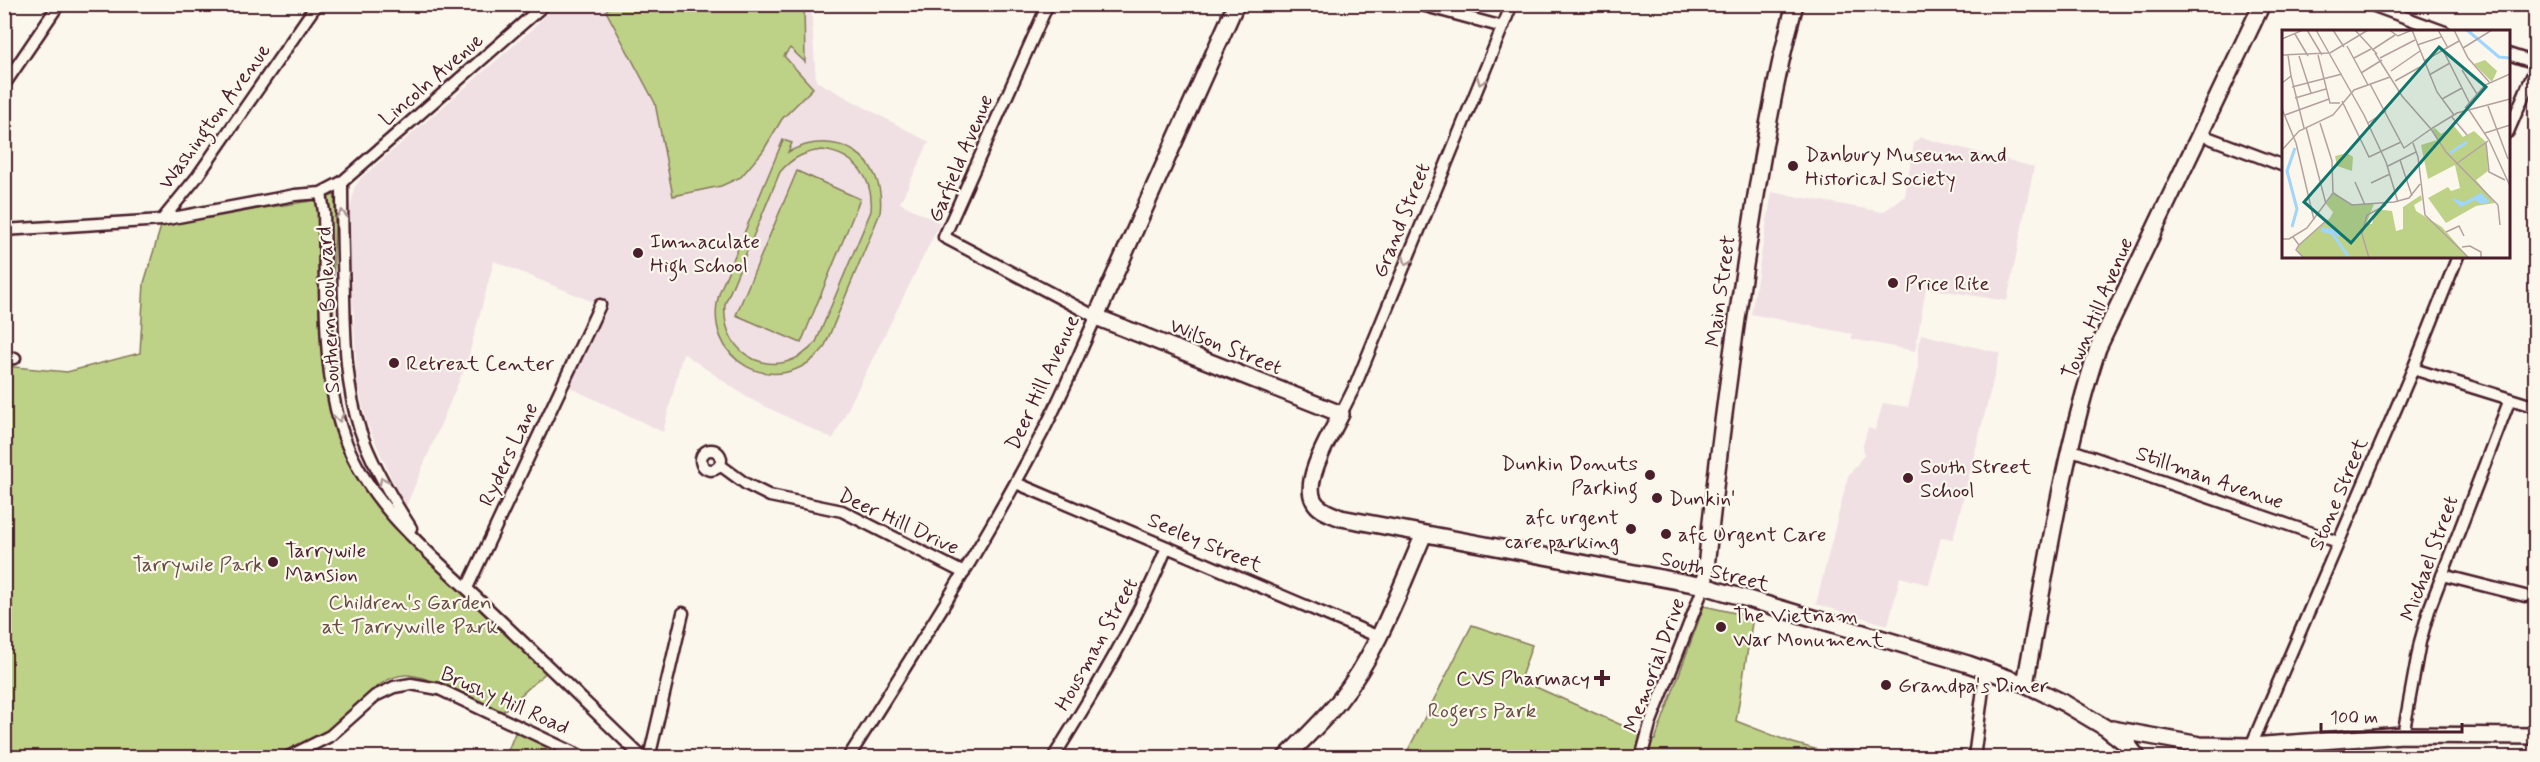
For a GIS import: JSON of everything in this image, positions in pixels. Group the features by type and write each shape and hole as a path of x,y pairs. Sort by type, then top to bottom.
{"street":[{"path":"4,84 59,4"},
{"name":"Washington Avenue","path":"162,220 204,168 317,4"},
{"name":"Lincoln Avenue","path":"342,182 545,4"},
{"name":"Garfield Avenue","path":"1047,4 944,237 1096,317"},
{"name":"Deer Hill Avenue","path":"848,758 964,573 1040,438 1236,4"},
{"path":"1418,4 1503,27"},
{"name":"Grand Street","path":"1324,449 1356,384 1512,4"},
{"name":"Main Street","path":"1704,586 1715,474 1758,180 1782,54 1795,4"},
{"name":"Town Hill Avenue","path":"2025,684 2069,449 2082,395 2098,348 2262,4"},
{"path":"2368,4 2440,30"},
{"path":"2510,55 2535,65 2510,127"},
{"path":"2199,134 2282,166"},
{"path":"4,230 162,220 295,195 321,193 342,182"},
{"name":"Southern Boulevard","path":"342,182 346,366 351,396 360,431 387,489 424,548"},
{"name":"Southern Boulevard","path":"321,193 324,212 329,367 334,400 344,437 358,470 379,502 424,548 643,758"},
{"name":"Stone Street","path":"2251,746 2413,369 2457,258"},
{"name":"Ryders Lane","path":"467,588 600,305"},
{"name":"Wilson Street","path":"1096,317 1341,414"},
{"path":"2413,369 2535,407"},
{"name":"Michael Street","path":"2403,735 2420,642 2442,575 2510,399"},
{"name":"South Street","path":"1324,449 1314,471 1310,490 1314,503 1341,518 1704,586 1988,670 2025,684 2064,703 2106,728 2128,745 2138,758"},
{"name":"Stillman Avenue","path":"2069,449 2338,542"},
{"name":"Deer Hill Drive","path":"720,465 746,484 770,496 842,511 964,573"},
{"name":"Seeley Street","path":"1016,483 1379,637"},
{"path":"1285,758 1340,700 1362,668 1379,637 1424,534"},
{"name":"Housman Street","path":"1053,758 1124,640 1150,589 1167,547"},
{"path":"2442,575 2526,596"},
{"name":"Memorial Drive","path":"1641,758 1650,724 1704,586"},
{"path":"649,758 683,613"},
{"path":"1974,758 1984,681 1988,670"},
{"name":"Brushy Hill Road","path":"286,758 330,736 375,696 394,687 411,684 439,689 585,758"},
{"path":"2106,728 2198,751 2403,735 2535,736"}],"shaded area":[{"name":"Immaculate High School","path":"556,5 811,5 816,81 929,142 900,203 940,223 833,439 748,398 683,353 663,432 569,387 608,308 494,261 467,362 405,509 367,423 357,382 350,246 350,211 354,188 361,178 528,33"},
{"path":"1920,137 2034,167 2007,301 1926,288 1915,351 1852,339 1852,334 1751,314 1772,192 1883,212 1905,196 1914,143"},
{"name":"South Street School","path":"1921,334 2000,353 1953,539 1941,537 1929,585 1900,577 1888,625 1816,604 1848,476 1864,455 1863,445 1868,428 1875,430 1883,403 1908,407 1918,367"}],"green space":[{"path":"611,4 804,5 805,62 790,48 784,56 813,88 782,119 763,151 741,177 721,186 673,196 655,103 606,11"},
{"path":"783,140 792,143 788,152 806,145 824,143 840,145 855,152 867,162 875,176 880,193 880,213 824,348 805,364 785,372 765,373 746,366 731,354 720,337 716,316 720,291","holes":["822,150 834,152 853,162 866,178 871,211 816,342 802,355 786,362 770,363 755,360 742,352 732,339 726,323 725,304 780,172 794,159 804,154"]},
{"path":"797,171 860,199 801,343 736,315"},
{"name":"Tarrywile Park","path":"335,195 334,341 340,399 352,444 370,476 395,507 462,578 552,667 500,714 427,679 406,675 387,680 339,724 295,746 303,757 5,757 4,366 67,372 140,353 144,283 162,223 311,201"},
{"name":"Rogers Park","path":"1704,606 1753,617 1736,721 1793,743 1844,757 1404,758 1472,625 1532,645 1520,680 1655,740"},
{"path":"519,723 554,740 549,757 505,758"}],"place":[{"name":"Danbury Museum and Historical Society","path":"1793,166"},
{"name":"Immaculate High School","path":"638,253"},
{"name":"Price Rite","path":"1893,283"},
{"name":"Retreat Center","path":"394,363"},
{"name":"Dunkin Donuts Parking","path":"1650,475"},
{"name":"South Street School","path":"1908,478"},
{"name":"Dunkin'","path":"1657,498"},
{"name":"afc urgent care parking","path":"1631,529"},
{"name":"afc Urgent Care","path":"1666,534"},
{"name":"Tarrywile Mansion","path":"273,562"},
{"name":"The Vietnam War Monument","path":"1721,627"},
{"name":"CVS Pharmacy","path":"1602,678"},
{"name":"Grandpa's Diner","path":"1886,685"}],"park label":[{"name":"Children's Garden at Tarrywille Park","path":"410,614"}]}
